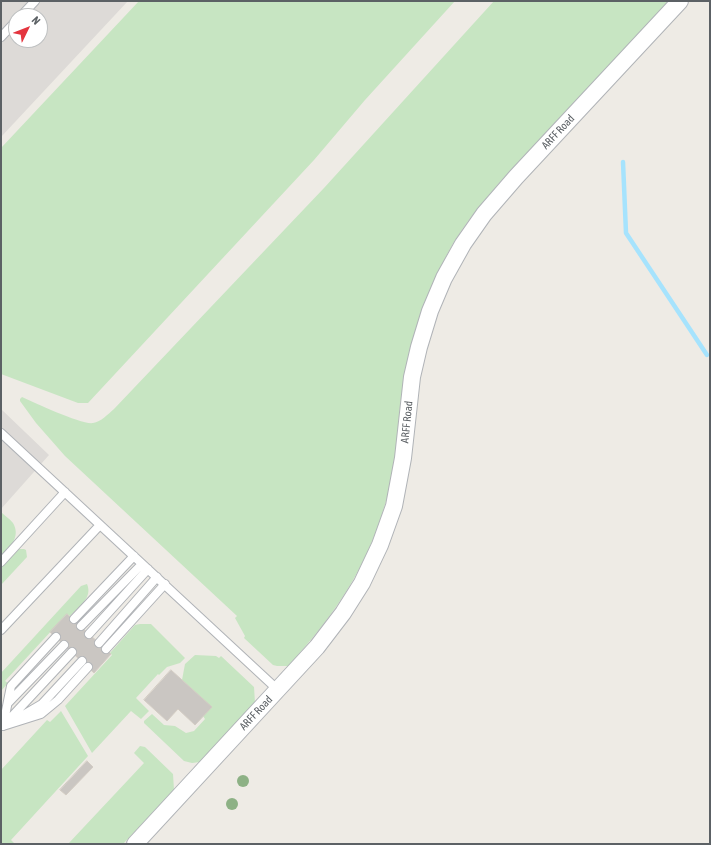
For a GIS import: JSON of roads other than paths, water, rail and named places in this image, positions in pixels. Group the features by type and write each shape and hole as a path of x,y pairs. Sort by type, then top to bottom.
{"street":[{"name":"ARFF Road","path":"135,844 317,647 343,613 362,583 380,545 394,506 402,465 411,384 418,347 430,311 444,278 463,244 484,214 516,177 680,1"}],"lane":[{"path":"1,37 8,30"},
{"path":"1,433 278,690"},
{"path":"1,562 65,492"},
{"path":"1,630 100,525"},
{"path":"74,619 134,556"},
{"path":"81,626 145,566"},
{"path":"89,634 145,566"},
{"path":"99,643 157,577"},
{"path":"106,649 165,584"},
{"path":"2,727 11,686 56,637"},
{"path":"8,704 64,645"},
{"path":"2,727 72,652"},
{"path":"2,727 42,704 82,661"},
{"path":"2,727 41,714 58,700 88,667"}],"waterway":[{"path":"623,162 626,233 707,355"}]}
